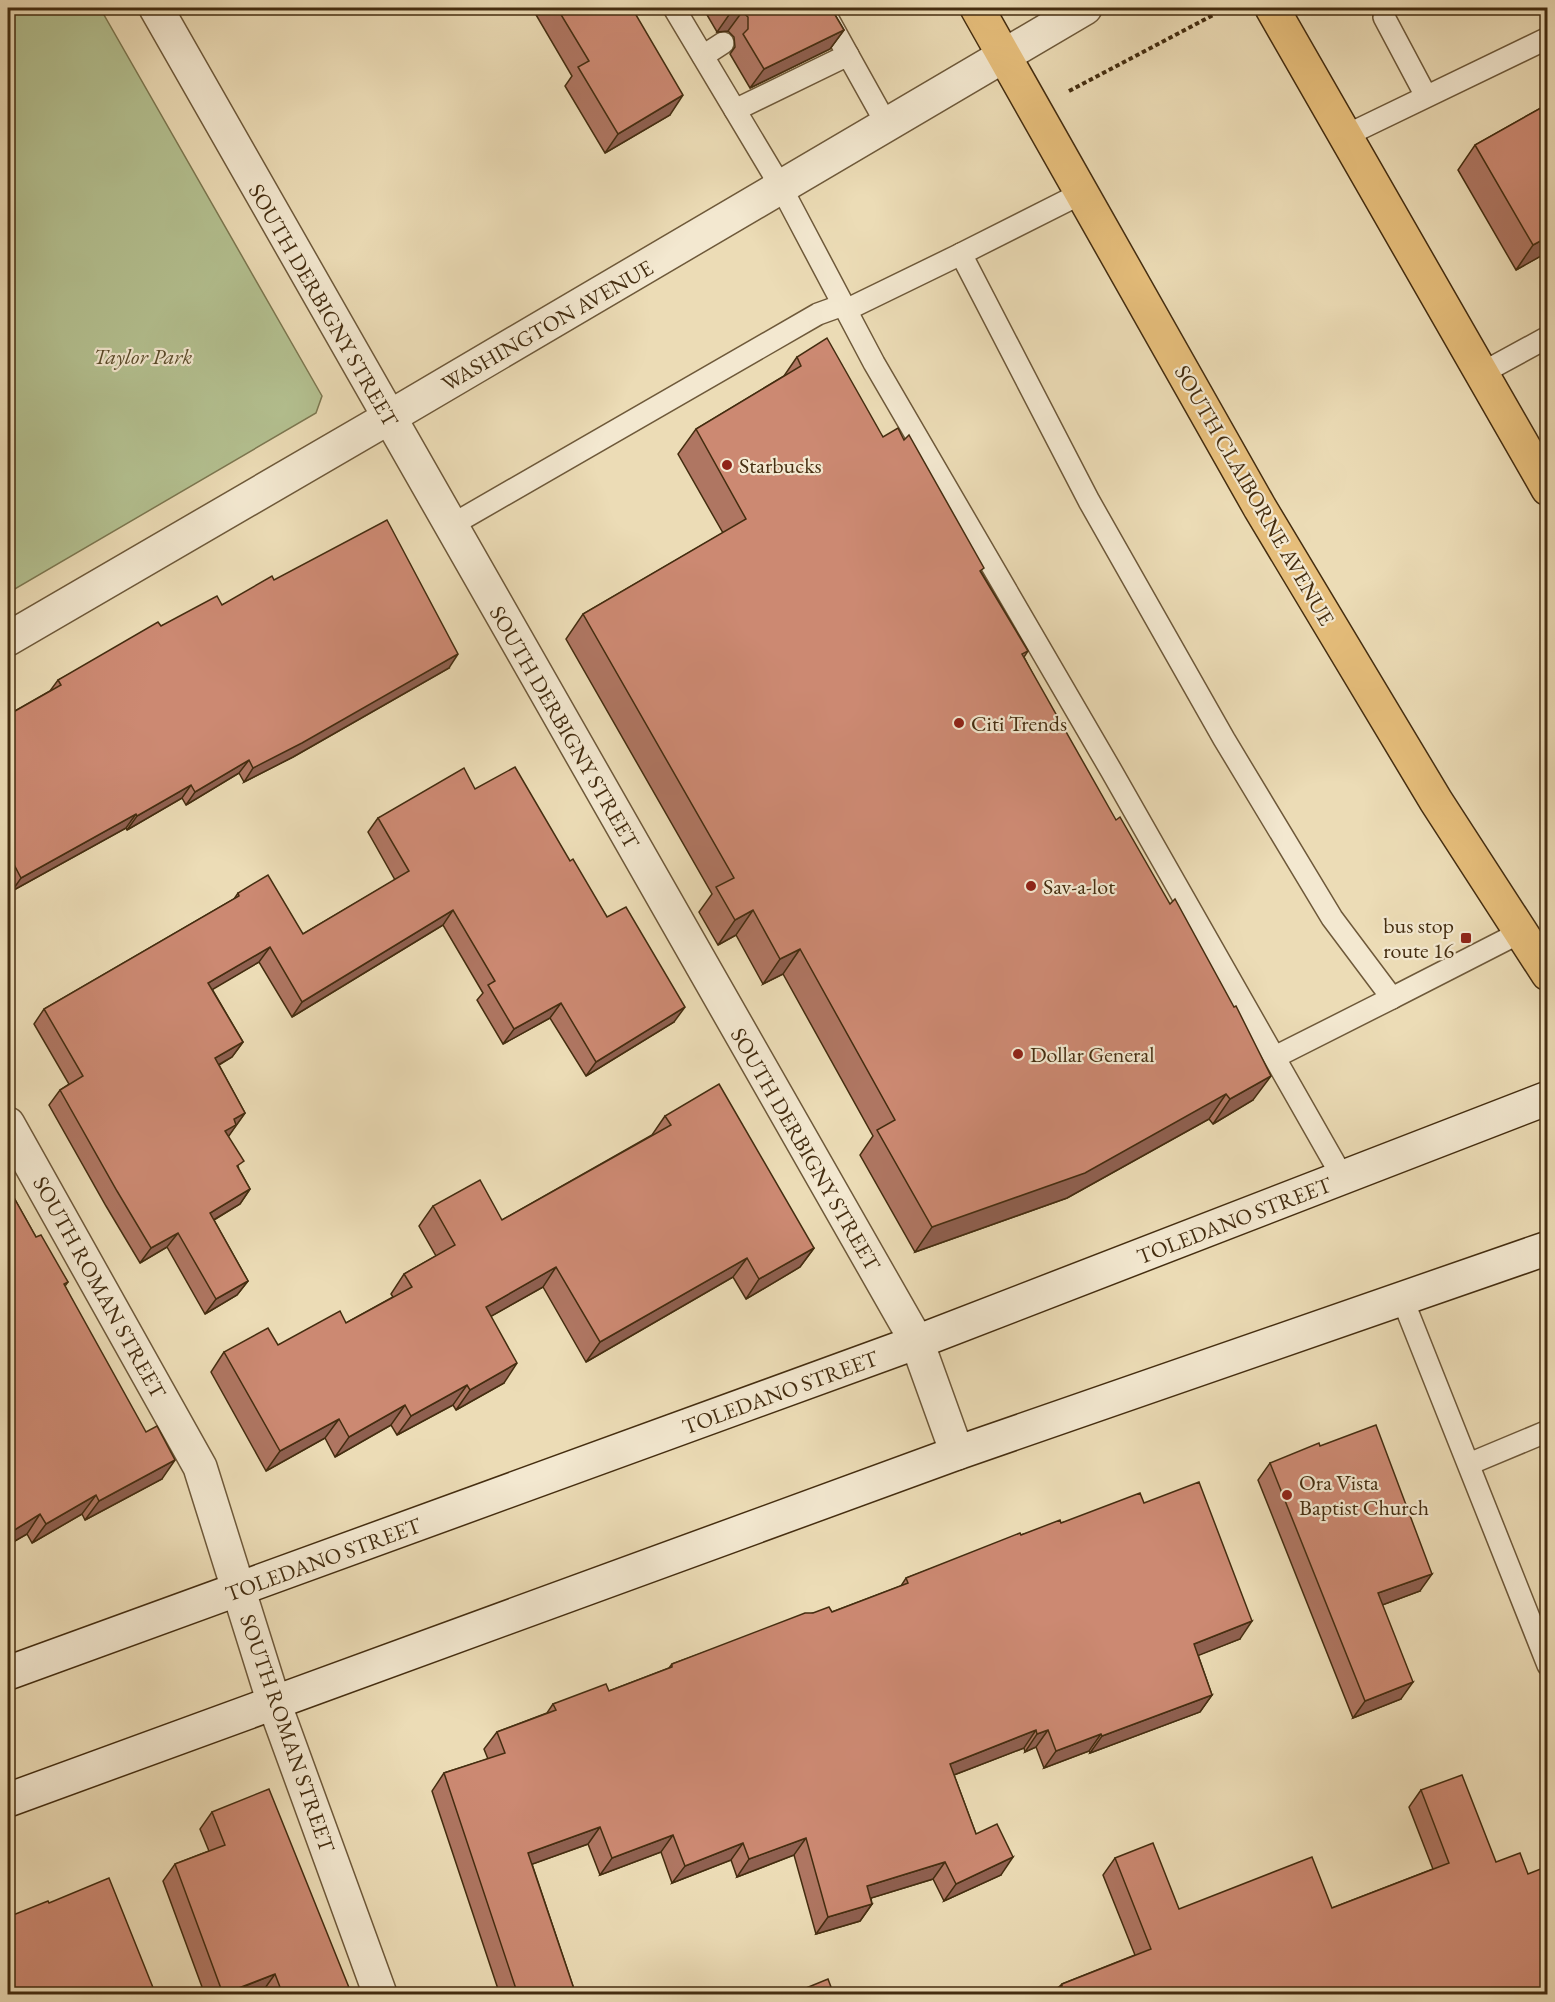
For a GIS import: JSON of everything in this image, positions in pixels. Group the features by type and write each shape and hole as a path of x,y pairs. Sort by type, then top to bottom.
{"main road":[{"name":"SOUTH CLAIBORNE AVENUE","path":"977,8 1260,508 1436,801 1548,974"},
{"path":"1272,8 1545,480"}],"street":[{"name":"SOUTH DERBIGNY STREET","path":"156,8 917,1342 957,1454"},
{"name":"WASHINGTON AVENUE","path":"8,639 1085,8"},
{"name":"TOLEDANO STREET","path":"8,1673 917,1342 1548,1098"},
{"name":"SOUTH ROMAN STREET","path":"8,1124 200,1467 274,1703 380,1995"},
{"path":"8,1800 957,1454 1548,1248"}],"lane":[{"path":"674,8 781,187 879,373 1106,762 1343,1178"},
{"path":"822,8 887,125"},
{"path":"1384,17 1426,96"},
{"path":"1345,136 1548,38"},
{"path":"703,56 723,43"},
{"path":"735,110 848,55"},
{"path":"450,526 818,314 845,307 961,254 1082,193"},
{"path":"961,254 1089,501 1224,739 1332,918 1392,998"},
{"path":"1482,373 1548,337"},
{"path":"1275,1057 1521,932"},
{"path":"1402,1298 1548,1665"},
{"path":"1469,1464 1548,1431"}],"path":[{"path":"1063,94 1215,14"}],"green space":[{"name":"Taylor Park","path":"8,8 100,8 322,396 316,413 8,593"}],"building":[{"path":"557,8 632,8 683,95 618,134 578,67 589,61"},
{"path":"728,8 831,8 844,30 764,69 743,34 748,29 748,17 742,12 731,12"},
{"path":"1548,104 1548,237 1533,245 1475,145"},
{"path":"827,338 883,437 898,428 904,440 909,435 984,568 980,571 1028,651 1022,654 1116,820 1120,817 1170,904 1175,899 1234,1007 1236,1006 1271,1076 1230,1099 1226,1094 1085,1173 932,1227 877,1130 895,1120 800,949 780,959 753,910 735,920 716,887 734,878 583,614 746,519 696,429 801,366 797,357"},
{"path":"387,520 458,654 302,743 253,768 249,760 195,792 191,785 21,878 8,853 8,715 61,685 58,680 158,622 161,626 217,596 222,605 272,576 274,580"},
{"path":"515,767 570,861 573,859 607,917 626,907 685,1007 596,1062 561,1003 514,1029 488,985 495,981 453,910 302,1002 270,947 208,983 243,1042 215,1058 245,1113 234,1119 236,1125 225,1131 244,1161 237,1166 250,1189 210,1213 248,1281 216,1299 178,1233 151,1248 117,1191 60,1090 83,1076 44,1009 239,896 238,893 268,875 303,934 409,871 378,818 464,768 475,789"},
{"path":"719,1084 814,1248 759,1279 747,1258 600,1342 556,1267 486,1307 517,1363 470,1390 467,1385 411,1416 405,1405 349,1437 339,1419 280,1451 224,1352 268,1328 278,1345 340,1311 346,1323 412,1287 404,1274 455,1245 433,1206 480,1180 502,1220 671,1125 665,1116"},
{"path":"8,1187 36,1237 41,1235 68,1282 64,1284 146,1432 157,1426 175,1460 99,1501 96,1495 46,1524 40,1514 8,1534"},
{"path":"1376,1425 1432,1574 1378,1593 1413,1682 1365,1701 1270,1463 1319,1443 1320,1446"},
{"path":"1199,1482 1252,1621 1194,1644 1212,1695 1056,1751 1048,1730 1037,1734 1036,1730 950,1764 976,1834 997,1824 1013,1857 956,1884 945,1862 867,1886 872,1904 828,1917 806,1838 749,1859 743,1843 685,1866 673,1835 612,1858 600,1827 528,1853 576,1995 518,1995 444,1773 505,1753 497,1732 556,1710 553,1704 606,1684 609,1691 805,1613 813,1613 829,1607 832,1612 908,1583 906,1578 1020,1533 1021,1535 1060,1520 1061,1523 1140,1493 1144,1503"},
{"path":"1462,1775 1496,1862 1520,1853 1528,1874 1548,1866 1548,1995 1039,1995 1151,1949 1115,1858 1153,1843 1179,1909 1312,1857 1332,1908 1449,1863 1421,1790"},
{"path":"269,1789 352,1995 283,1995 275,1974 223,1994 175,1864 225,1845 212,1812"},
{"path":"109,1878 156,1995 8,1995 8,1917"},
{"path":"828,1979 834,1995 789,1995"}],"place":[{"name":"Starbucks","path":"727,465"},
{"name":"Citi Trends","path":"959,723"},
{"name":"Sav-a-lot","path":"1031,886"},
{"name":"bus stop route 16","path":"1466,938"},
{"name":"Dollar General","path":"1018,1054"},
{"name":"Ora Vista Baptist Church","path":"1287,1495"}]}
